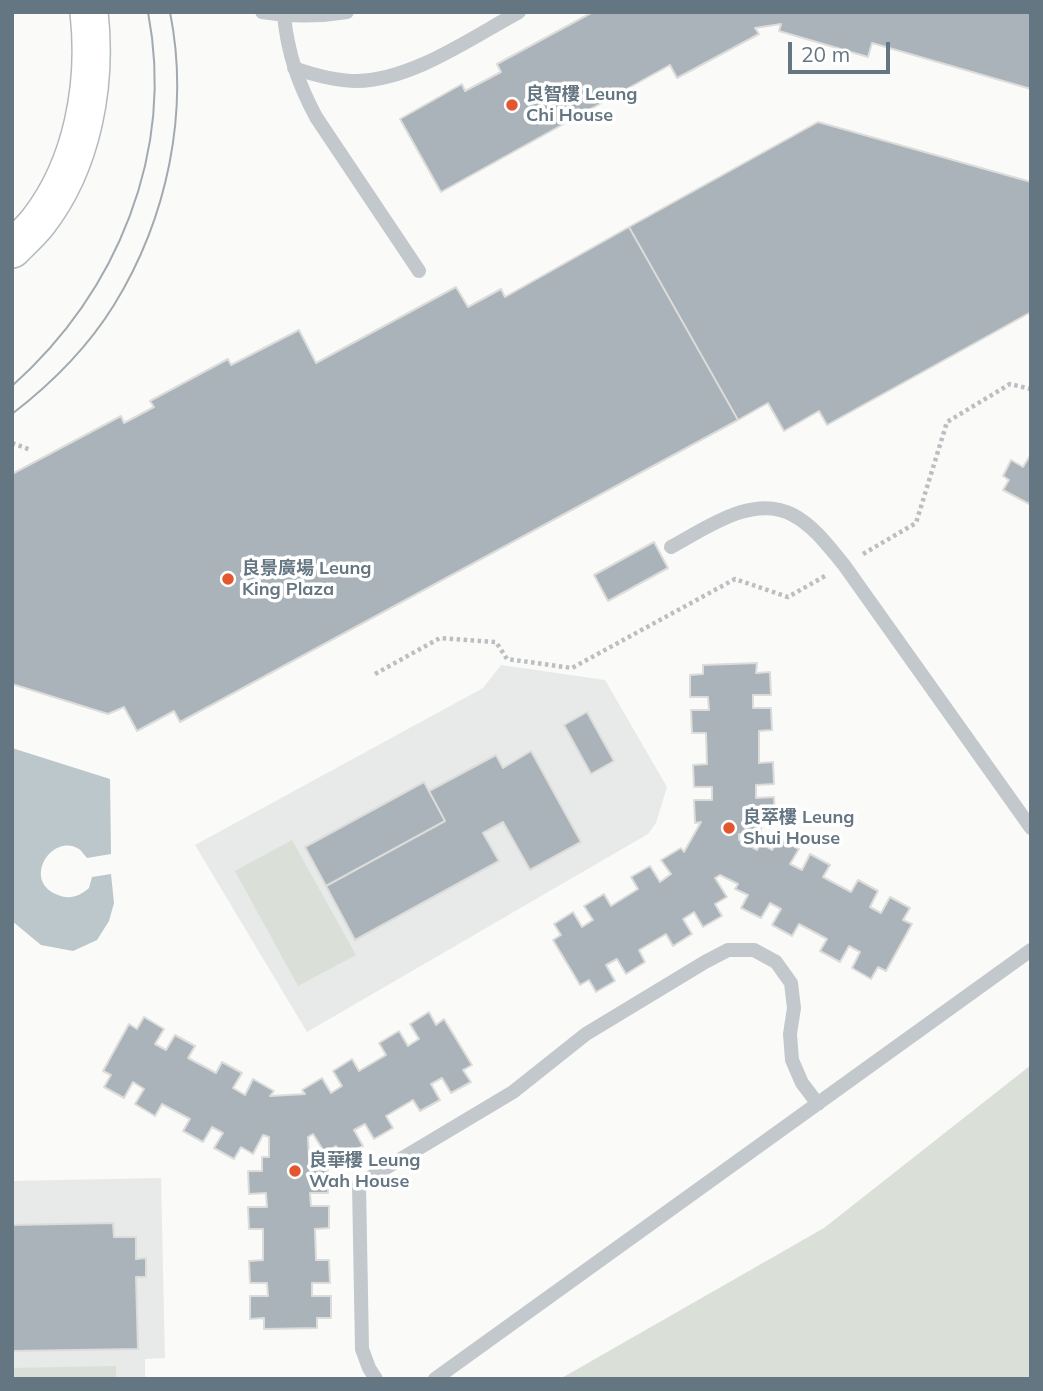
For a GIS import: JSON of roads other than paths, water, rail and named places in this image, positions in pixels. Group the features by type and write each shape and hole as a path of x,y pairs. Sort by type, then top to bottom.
{"street":[{"path":"12,248 38,223 58,192 75,154 85,114 90,72 92,31 89,12"}],"lane":[{"path":"262,12 284,16 319,16 347,12"},
{"path":"293,68 325,78 357,81 390,76 421,66 519,12"},
{"path":"284,16 293,68 303,93 316,117 419,271"},
{"path":"671,547 723,519 750,509 779,510 793,515 807,525 844,565 1031,828"},
{"path":"376,1379 362,1349 359,1184 513,1092 586,1034 728,950 754,950 776,962 791,983 794,1008 790,1034 792,1060 802,1083 818,1104"},
{"path":"435,1379 1031,950"}],"tram line":[{"path":"12,386 49,349 81,308 108,264 130,217 145,168 153,117 154,65 148,12"},
{"path":"12,414 55,377 93,336 114,305 148,237 160,201 175,126 176,50 170,12"}],"place":[{"name":"良智樓 Leung Chi House","path":"512,105"},
{"name":"良景廣場 Leung King Plaza","path":"228,579"},
{"name":"良萃樓 Leung Shui House","path":"729,828"},
{"name":"良華樓 Leung Wah House","path":"295,1171"}]}
